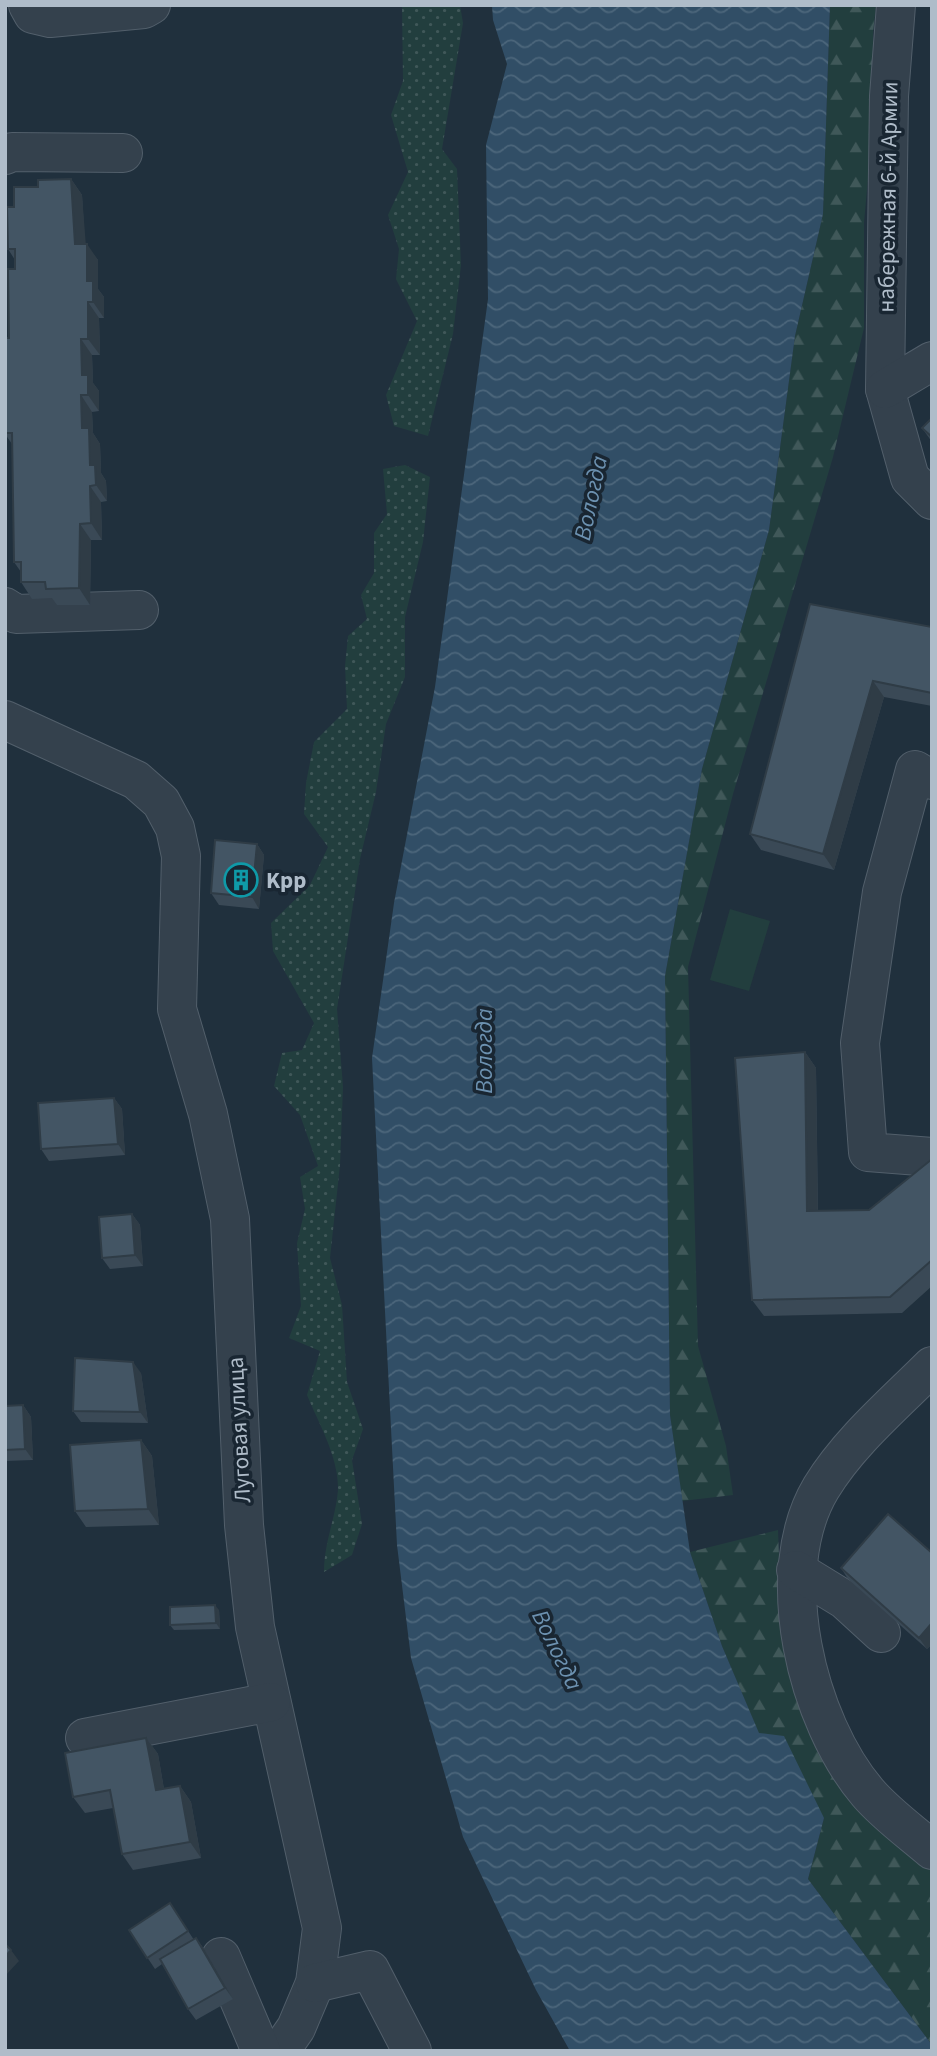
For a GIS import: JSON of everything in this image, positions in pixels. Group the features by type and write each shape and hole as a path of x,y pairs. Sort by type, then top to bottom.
{"street":[{"path":"28,5 33,15 50,18 144,9 150,5"},
{"name":"набережная 6-й Армии","path":"895,5 889,96 885,388 910,478 932,500"},
{"path":"5,155 12,152 123,153"},
{"path":"885,388 932,361"},
{"path":"5,607 16,614 139,610"},
{"name":"Луговая улица","path":"5,720 105,763 136,780 161,803 175,828 181,856 177,1009 208,1114 230,1219 244,1525 255,1627 322,1928 315,1983 296,2028 280,2051"},
{"path":"932,780 915,770 882,892 860,1043 869,1153 932,1157"},
{"path":"932,1366 851,1448 821,1488 803,1526 796,1570 800,1630 822,1720 868,1793 932,1850"},
{"path":"796,1570 845,1600 881,1633"},
{"path":"85,1738 271,1702"},
{"path":"322,1928 370,1970 412,2051"},
{"path":"221,1957 261,2051"},
{"path":"315,1983 370,1970"}],"green space":[{"path":"402,5 460,5 463,23 442,149 457,169 461,265 453,334 428,436 394,426 386,395 417,321 396,279 399,249 388,215 408,172 391,115 403,81"},
{"path":"830,5 876,5 873,33 872,136 864,222 864,328 833,457 733,794 688,967 698,1346 726,1446 733,1495 682,1501 670,1415 665,976 702,769 769,530 795,336 823,214"},
{"path":"405,465 430,477 423,542 405,617 405,677 386,724 376,792 360,859 337,1009 343,1087 340,1165 330,1258 342,1305 347,1382 363,1429 352,1460 362,1524 352,1555 324,1572 338,1490 332,1454 307,1395 320,1351 289,1338 301,1306 297,1243 305,1209 300,1177 318,1166 300,1115 274,1086 282,1053 302,1050 314,1023 273,951 271,923 310,885 328,847 304,814 306,783 314,742 347,709 345,666 348,636 367,619 361,595 374,573 374,533 387,514 383,469"},
{"path":"730,909 770,921 749,991 710,980"},
{"path":"778,1530 781,1608 794,1667 932,1867 932,2045 808,1879 824,1818 759,1734 722,1646 690,1552"}],"water":[{"name":"Вологда","path":"492,5 830,5 823,214 795,336 769,530 702,769 665,976 670,1415 690,1552 722,1646 759,1733 784,1736 824,1818 808,1879 932,2045 932,2051 570,2051 536,1990 463,1837 411,1658 397,1545 372,1058 394,903 435,687 488,299 486,145 507,64 493,20"}],"building":[{"path":"71,179 75,244 87,244 87,281 93,281 93,302 88,302 88,339 81,339 82,375 88,375 88,395 81,395 82,428 89,428 90,465 95,465 96,485 90,486 91,523 80,524 79,588 46,589 45,582 21,582 21,562 14,562 12,433 5,433 5,338 9,338 8,269 15,269 15,249 8,249 7,207 14,207 14,187 38,187 38,180"},
{"path":"932,418 932,437 922,428"},
{"path":"810,604 932,627 932,693 873,681 823,854 750,834"},
{"name":"Kpp","path":"215,840 257,844 252,897 211,893"},
{"path":"805,1052 807,1211 869,1210 932,1159 932,1260 890,1297 752,1300 735,1058"},
{"path":"114,1098 118,1144 41,1149 38,1103"},
{"path":"132,1214 135,1255 102,1258 99,1217"},
{"path":"75,1358 133,1362 140,1412 73,1411"},
{"path":"23,1405 25,1449 5,1450 5,1406"},
{"path":"141,1440 148,1509 75,1511 70,1445"},
{"path":"888,1514 932,1553 932,1623 919,1638 841,1568"},
{"path":"215,1605 216,1623 170,1625 170,1607"},
{"path":"146,1738 156,1790 180,1786 190,1842 122,1854 110,1790 73,1797 65,1753"},
{"path":"170,1903 188,1931 147,1958 129,1930"},
{"path":"196,1938 225,1988 188,2009 160,1959"},
{"path":"5,1944 11,1950 5,1957"}],"place":[{"name":"Kpp","path":"241,880"}]}
